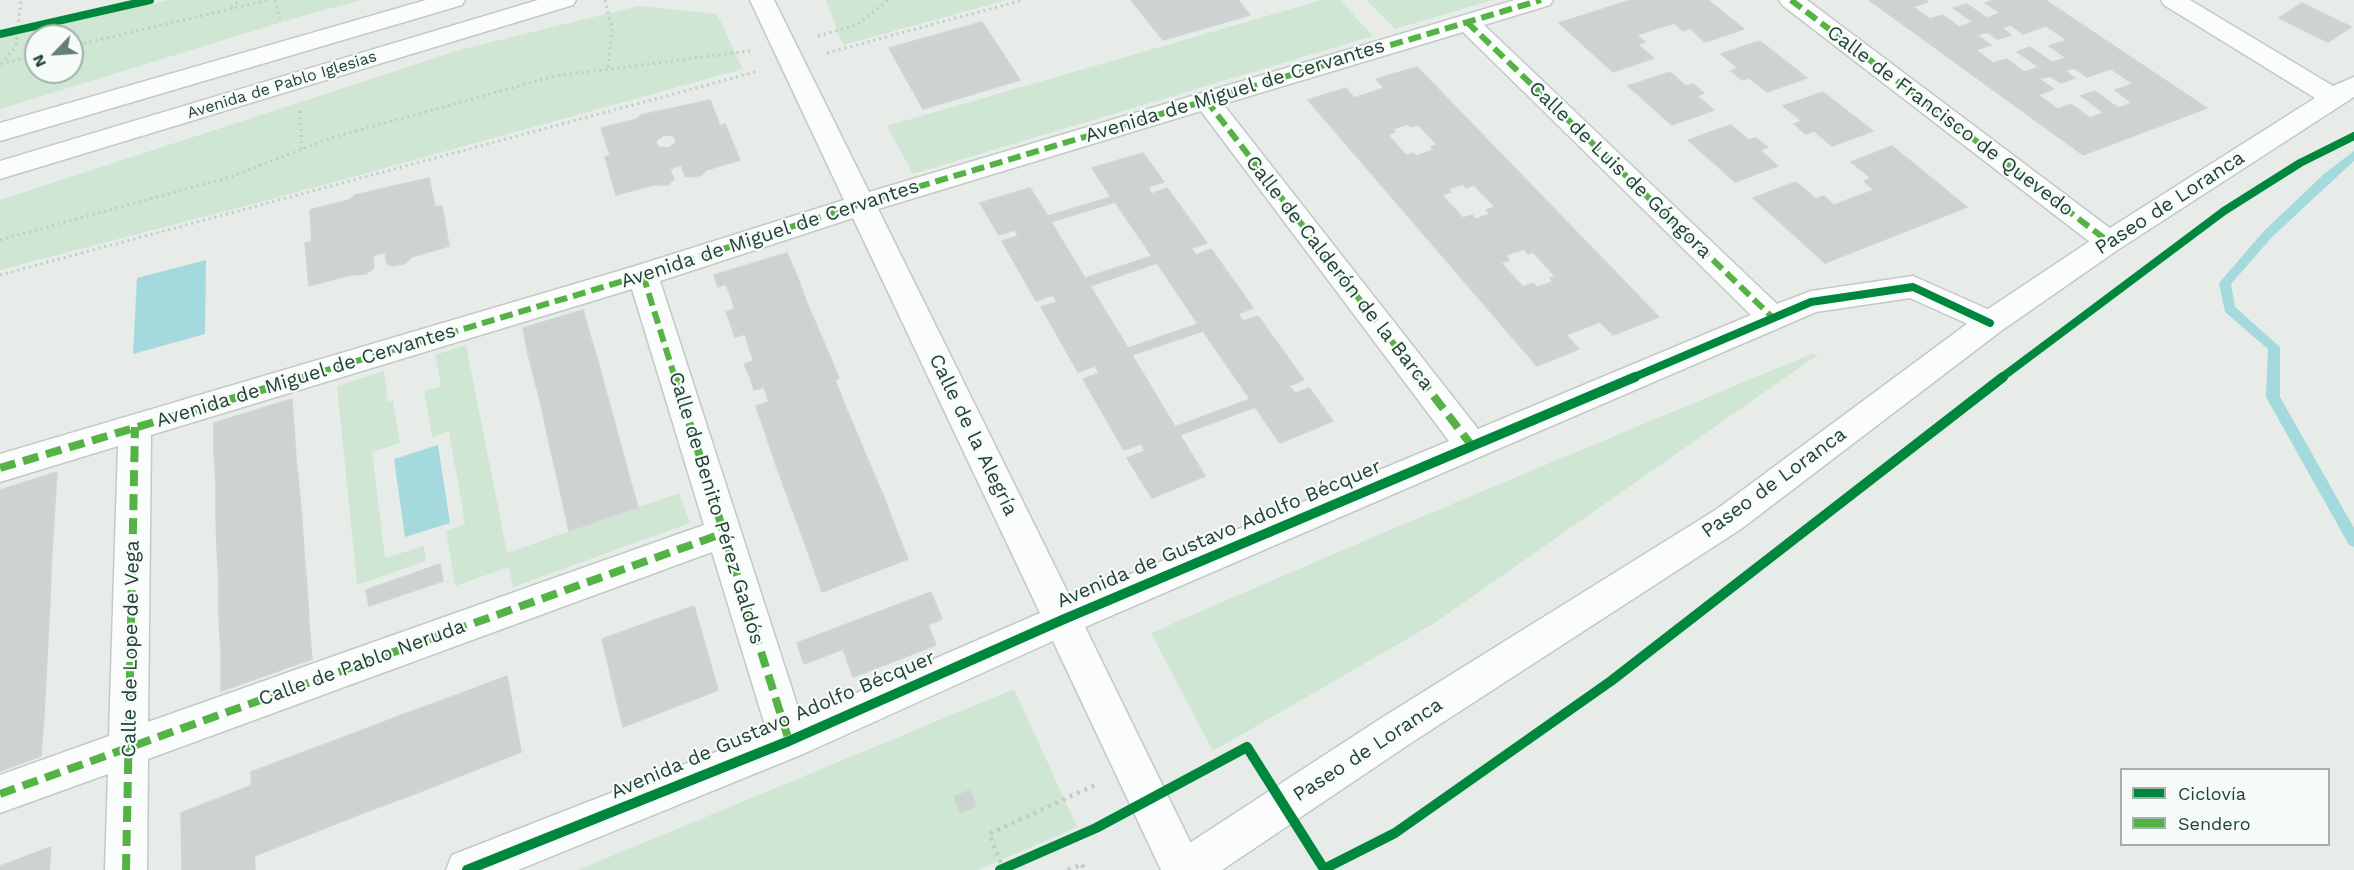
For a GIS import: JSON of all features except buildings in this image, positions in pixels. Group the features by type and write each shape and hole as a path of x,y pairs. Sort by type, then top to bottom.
{"street":[{"name":"Avenida de Pablo Iglesias","path":"0,132 453,0"},
{"name":"Avenida de Pablo Iglesias","path":"0,170 564,0"},
{"name":"Calle de la Alegría","path":"762,0 1184,870"},
{"name":"Avenida de Miguel de Cervantes","path":"0,468 643,274 844,212 861,204 1541,0"},
{"name":"Calle de Francisco de Quevedo","path":"1791,0 2109,242"},
{"path":"2173,0 2343,91"},
{"name":"Calle de Luis de Góngora","path":"1467,22 1773,318"},
{"name":"Paseo de Loranca","path":"1184,870 1397,730 1729,519 1990,322 2343,91"},
{"name":"Calle de Calderón de la Barca","path":"1206,100 1472,446"},
{"name":"Calle de Benito Pérez Galdós","path":"643,274 789,741"},
{"name":"Avenida de Gustavo Adolfo Bécquer","path":"467,870 789,741 1062,620 1811,302 1913,286 1990,322"},
{"name":"Calle de Lope de Vega","path":"126,870 135,427"},
{"name":"Calle de Pablo Neruda","path":"0,794 724,533"}],"path":[{"path":"0,64 16,46 13,31 21,0"},
{"path":"228,10 241,0"},
{"path":"84,43 269,0"},
{"path":"605,0 612,29 608,69"},
{"path":"0,240 230,177 342,135 555,75 789,54 857,25 888,0"},
{"path":"0,274 789,54 1023,0"},
{"path":"13,31 24,29"},
{"path":"0,64 24,58"},
{"path":"1014,864 1002,870 989,834 1102,782"},
{"path":"1068,870 1082,864 1084,870"}],"green space":[{"path":"167,0 362,0 305,15 84,83 84,24 62,24"},
{"path":"826,0 1007,0 843,45"},
{"path":"1322,0 1340,0 1373,36 913,174 887,126"},
{"path":"1366,0 1492,0 1395,29"},
{"path":"638,6 717,14 743,69 291,194 0,270 0,200 463,49"},
{"path":"24,33 24,84 81,84 0,109 0,38"},
{"path":"466,345 507,553 679,493 690,523 513,587 509,567 455,586 446,531 465,524 449,431 432,437 424,391 441,386 435,355"},
{"path":"1811,354 1819,354 1433,624 1213,751 1151,633 1366,540"},
{"path":"384,371 388,402 393,400 400,443 372,452 385,558 424,546 426,561 357,585 337,386"},
{"path":"1014,689 1077,827 978,870 578,870"}],"water":[{"path":"206,260 205,334 133,354 137,278"},
{"path":"438,445 450,523 405,537 394,459"}],"waterway":[{"path":"2354,155 2268,234 2225,283 2229,309 2274,347 2273,397 2354,541"}],"marked path":[{"path":"0,468 643,275 861,204 1541,0"},
{"path":"1791,0 2109,242"},
{"path":"1467,22 1773,318"},
{"path":"1206,100 1472,446"},
{"path":"643,275 789,741"},
{"path":"126,870 135,427"},
{"path":"0,794 724,533"}],"cycle path":[{"path":"0,34 150,0"},
{"path":"1000,870 1096,828 1247,747 1324,869 1395,833 1611,681 2031,355 2224,211 2300,163 2354,136"},
{"path":"467,870 789,741 1062,620 1811,302 1913,287 1990,323"}]}
